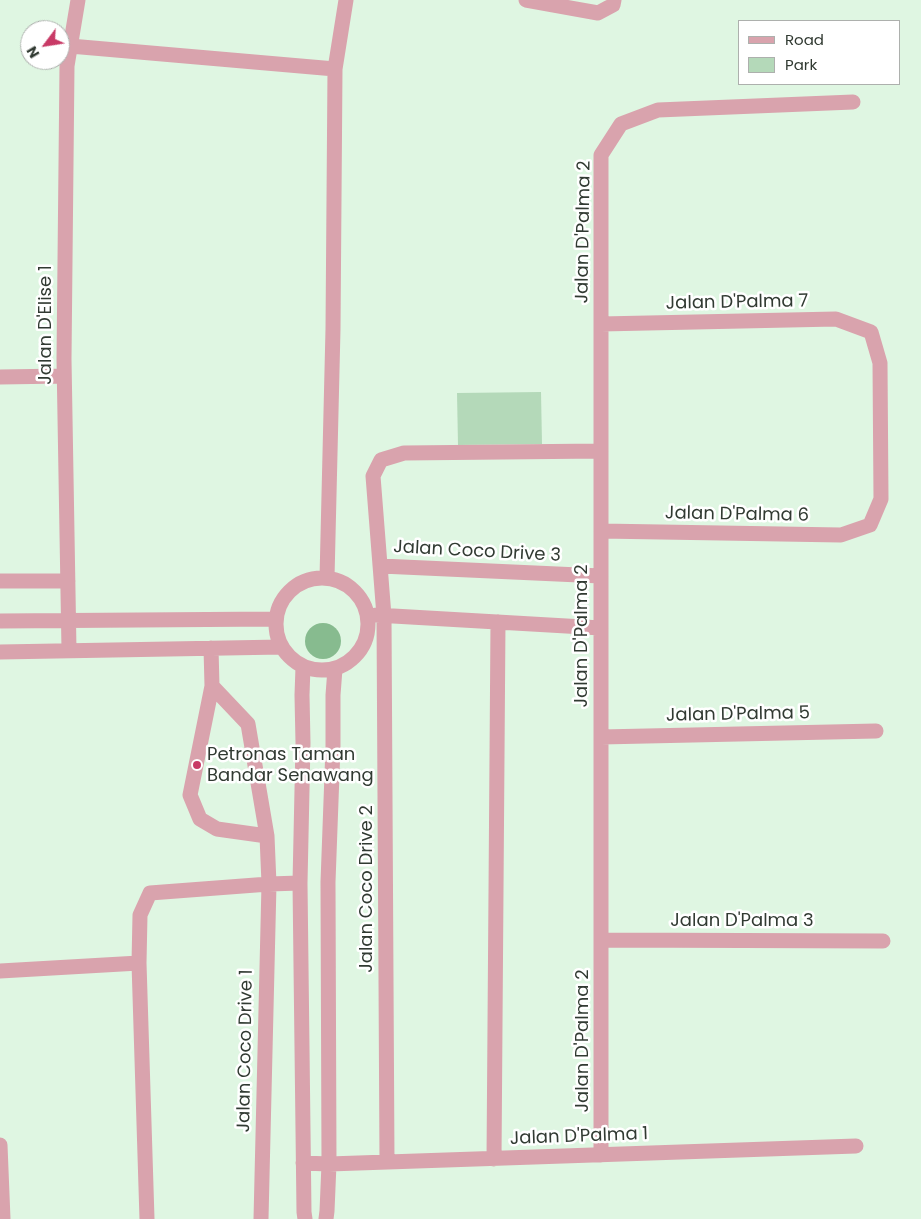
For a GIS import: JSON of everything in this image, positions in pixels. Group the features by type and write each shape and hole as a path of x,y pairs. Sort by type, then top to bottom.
{"street":[{"name":"Jalan D'Elise 1","path":"70,46 78,0"},
{"path":"327,578 333,329 335,69 346,0"},
{"path":"530,0 598,13 612,4 614,0"},
{"path":"70,46 335,69"},
{"name":"Jalan D'Elise 1","path":"67,70 64,376 69,650"},
{"name":"Jalan D'Palma 2","path":"601,1155 601,155 621,124 658,110 853,102"},
{"name":"Jalan D'Palma 7","path":"601,324 836,319 870,332 880,363 881,499 870,524"},
{"path":"0,377 64,376"},
{"name":"Jalan Coco Drive 2","path":"387,1162 384,616 374,476 381,460 404,453 601,452"},
{"name":"Jalan D'Palma 6","path":"601,531 841,535 870,524"},
{"name":"Jalan Coco Drive 3","path":"381,566 601,576"},
{"path":"312,578 327,578 341,581 353,589 363,601 368,615 369,630 365,644 357,656 345,665 334,669 317,671 303,667 291,659 282,647 276,634 276,619 280,605 287,593 299,583 312,578"},
{"path":"0,581 68,581"},
{"path":"368,615 601,628"},
{"path":"0,621 276,619"},
{"path":"494,1159 498,622"},
{"path":"0,652 282,647"},
{"path":"211,648 212,686 190,795 200,818 217,829 267,836"},
{"path":"303,667 300,883 305,1219"},
{"path":"326,1219 329,1164 328,882 334,747 334,669"},
{"name":"Jalan Coco Drive 1","path":"212,686 248,724 267,836 269,884 261,1219"},
{"name":"Jalan D'Palma 5","path":"601,737 876,731"},
{"path":"147,1219 139,963 140,915 150,894 300,883"},
{"name":"Jalan D'Palma 3","path":"601,940 883,941"},
{"path":"0,971 139,963"},
{"path":"0,1144 3,1219"},
{"name":"Jalan D'Palma 1","path":"303,1163 329,1164 494,1159 856,1146"}],"green space":[{"path":"541,392 542,444 458,445 457,393"}],"shaded area":[{"path":"323,623 330,624 336,628 340,634 340,648 336,654 330,658 323,659 316,658 310,654 306,648 305,641 306,634 310,628 316,624"}],"place":[{"name":"Petronas Taman Bandar Senawang","path":"197,765"}]}
